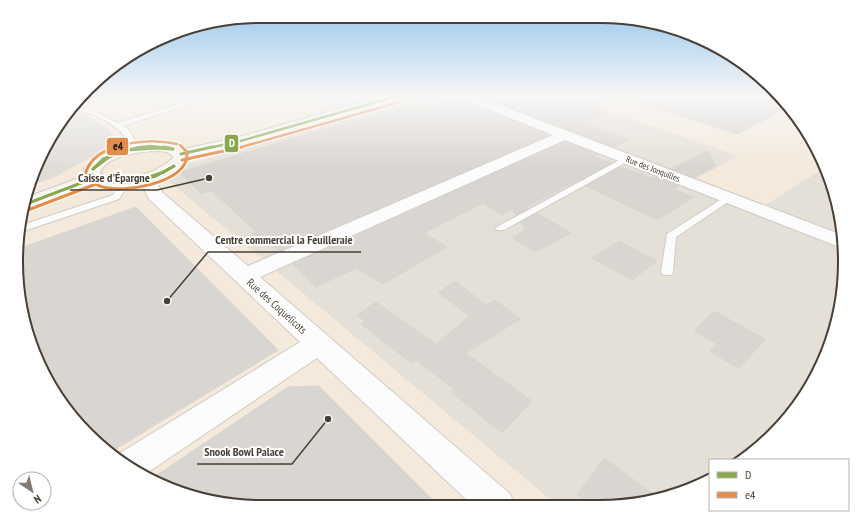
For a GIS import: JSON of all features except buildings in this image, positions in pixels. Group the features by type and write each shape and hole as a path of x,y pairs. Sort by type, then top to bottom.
{"main road":[{"path":"181,154 237,142 313,120"},
{"path":"94,178 91,174 95,165 110,156 130,150 157,147 176,150 181,154"},
{"path":"31,202 94,178 106,182 125,183 146,179 170,170 181,159 181,154"}],"street":[{"name":"Rue des Jonquilles","path":"527,120 837,240"},
{"name":"Rue des Coquelicots","path":"491,500 244,276 564,135"},
{"path":"146,179 155,196 244,276"},
{"path":"134,463 318,344"}],"lane":[{"path":"108,120 125,131 132,142 130,150"},
{"path":"117,125 132,120"},
{"path":"500,228 628,159"},
{"path":"26,227 116,197 125,183"},
{"path":"667,272 671,236 728,198"}],"shaded area":[{"path":"69,120 335,120 159,173 551,500 262,500 230,498 200,492 170,482 129,460 104,441 72,407 55,381 41,353 31,323 25,293 23,262 25,230 31,200 41,170 55,142"},
{"path":"69,120 95,120 109,129 116,143 53,178 37,183 41,170 55,142"},
{"path":"331,120 637,120 738,156 694,180 762,207 820,170 830,200 836,230 838,262 836,293 830,323 820,353 806,381 789,407 757,441 733,459 709,459 709,473 691,482 661,492 631,498 600,500 551,500 158,173"},
{"path":"637,120 792,120 806,142 820,170 762,207 694,180 738,156"}],"transit line":[{"name":"D","path":"181,154 237,142 312,120"},
{"name":"e4","path":"182,160 239,148 336,120"},
{"name":"e4","path":"177,144 160,141 141,141 120,145 99,154 91,160 86,167 85,176 93,183 103,187 115,189 128,189 153,184 173,175 186,162 187,152 180,145"},
{"name":"D","path":"128,150 150,146 173,149"},
{"name":"D","path":"128,150 155,148 173,149"},
{"name":"D","path":"93,169 103,159 128,150"},
{"name":"D","path":"93,169 109,157 128,150"},
{"name":"D","path":"140,180 164,172 174,166"},
{"name":"D","path":"140,180 156,176 174,166"},
{"name":"D","path":"91,174 108,182 140,180"},
{"name":"D","path":"91,174 96,178 114,183 127,183 140,180"},
{"name":"D","path":"31,202 94,178"},
{"name":"e4","path":"29,210 96,184"}],"place":[{"name":"Caisse d'Épargne","path":"209,178"},
{"name":"Centre commercial la Feuilleraie","path":"167,301"},
{"name":"Snook Bowl Palace","path":"328,419"}]}
